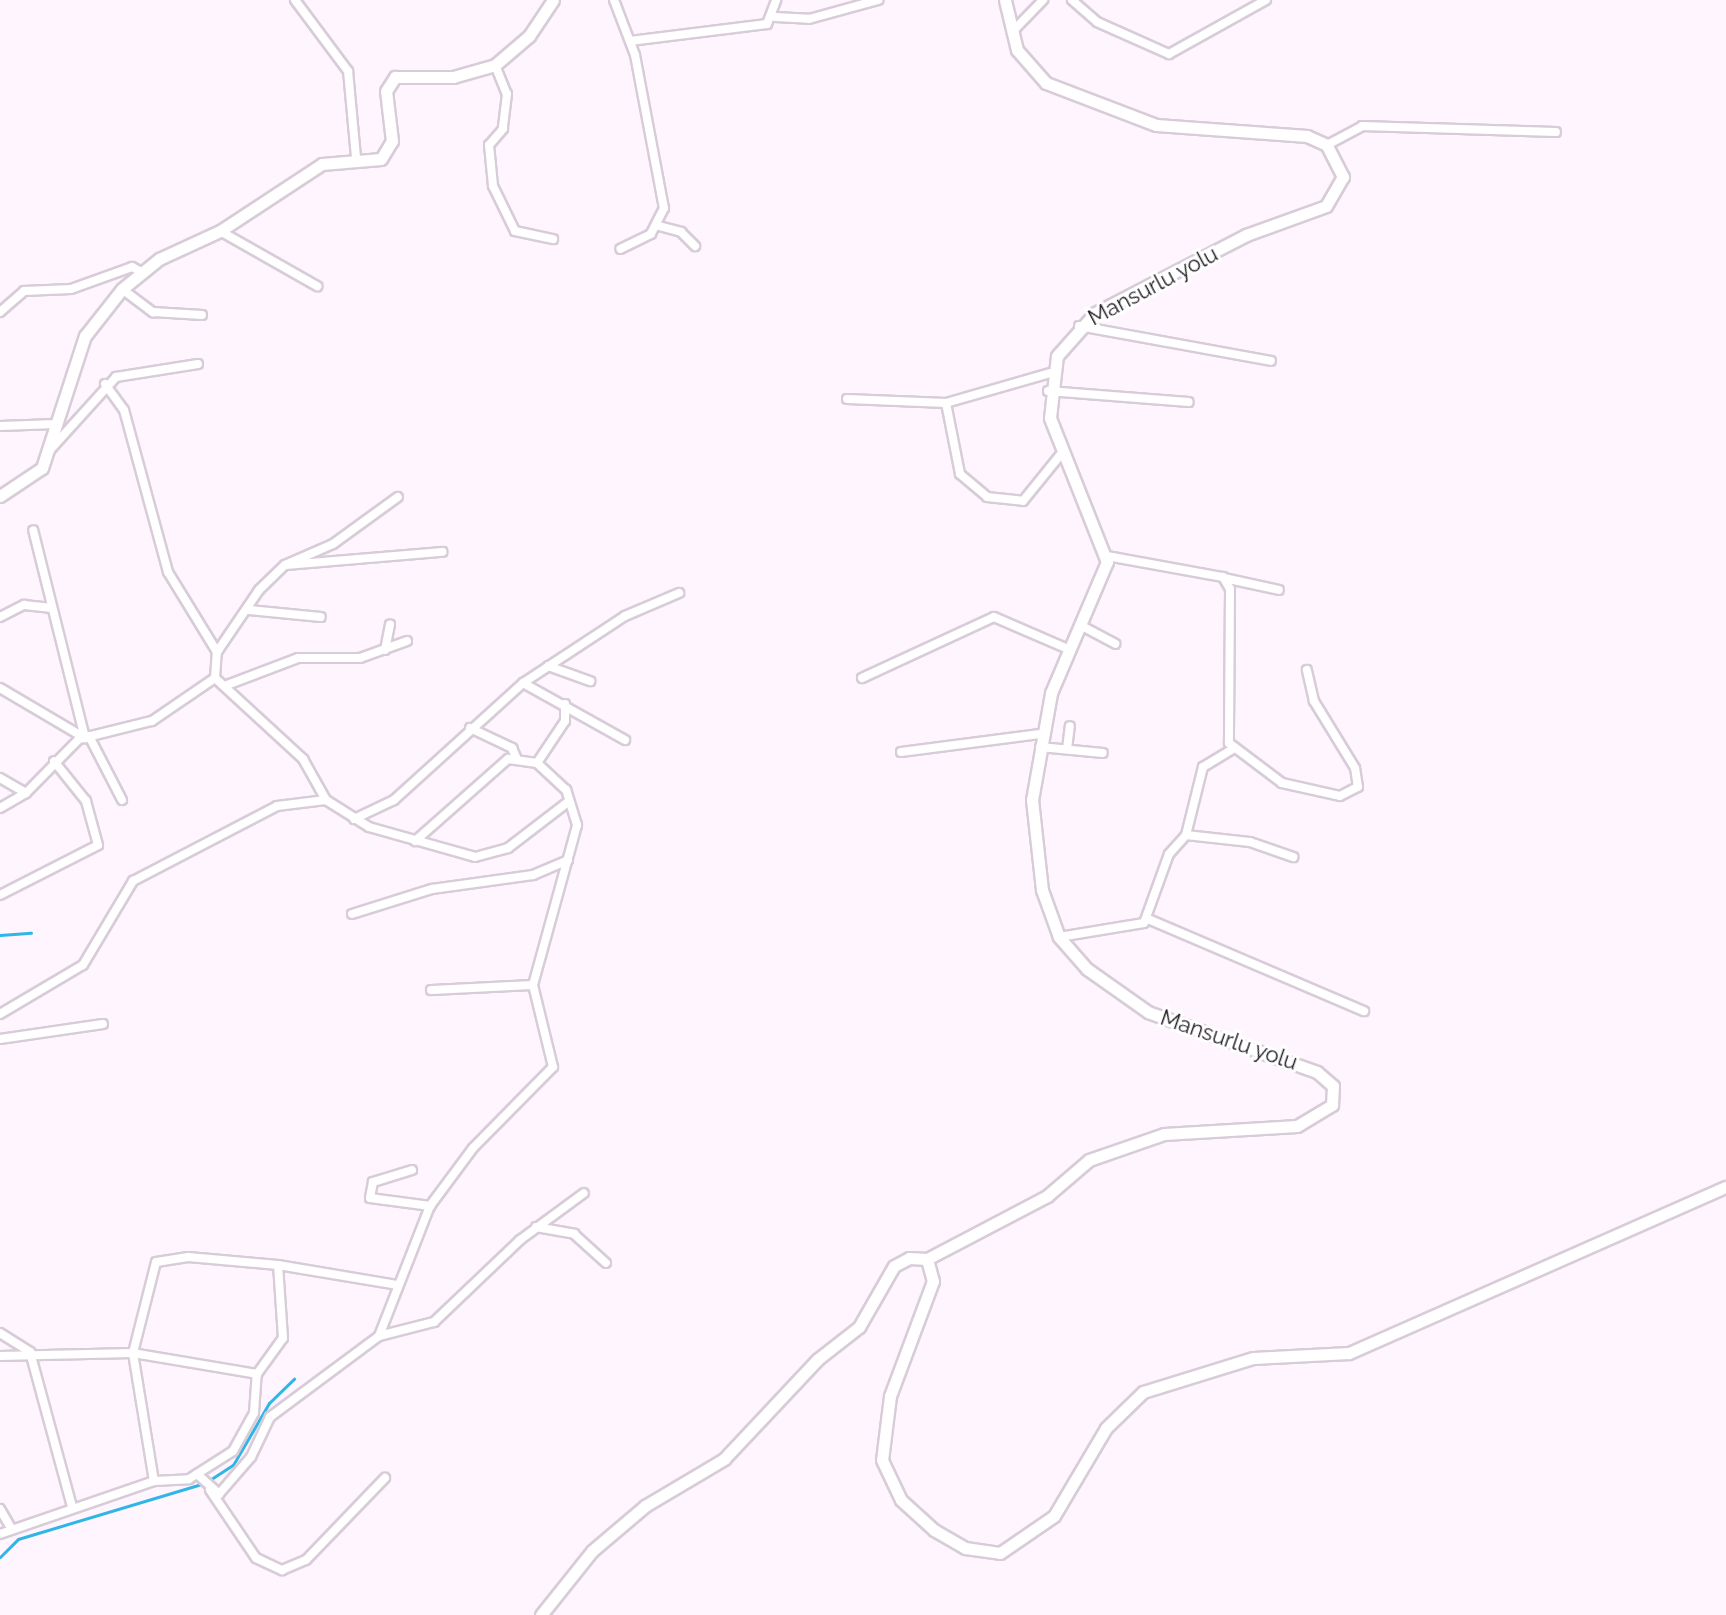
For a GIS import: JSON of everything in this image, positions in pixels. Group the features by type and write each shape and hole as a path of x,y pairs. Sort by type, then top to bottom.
{"street":[{"path":"295,0 348,71 356,157"},
{"path":"0,496 42,468 85,336 122,289 142,272 220,231 294,179 356,157 381,159 388,151 386,91 395,77 453,77 495,65 529,36 553,0"},
{"path":"614,0 630,41 664,208 659,226 620,249"},
{"path":"775,17 776,0"},
{"path":"630,41 767,24 775,17 809,19 878,0"},
{"path":"1005,0 1012,32 1030,69 1086,101 1156,125 1307,136 1327,145 1362,126 1556,132"},
{"path":"1012,32 1043,0"},
{"path":"1072,0 1097,22 1176,54 1266,0"},
{"path":"495,65 507,94 503,129 489,145 493,186 515,231 553,239"},
{"name":"Mansurlu yolu","path":"927,1259 1047,1196 1109,1151 1164,1134 1297,1126 1332,1105 1333,1086 1317,1072 1148,1012 1087,969 1059,937 1042,890 1032,800 1040,734 1068,649 1107,556 1061,454 1048,391 1050,373 1079,326 1246,235 1326,206 1343,177 1327,145"},
{"path":"659,226 681,232 695,246"},
{"path":"220,231 317,286"},
{"path":"0,312 24,291 71,289 132,267 142,272"},
{"path":"122,289 153,312 202,315"},
{"path":"1079,326 1271,361"},
{"path":"48,451 105,384 143,367 198,364"},
{"path":"847,399 946,403 1050,373"},
{"path":"105,384 124,410 168,572 217,652"},
{"path":"1048,391 1189,402"},
{"path":"946,403 960,474 987,497 1023,501 1061,454"},
{"path":"0,426 56,424"},
{"path":"215,678 217,652 285,565 333,544 398,497"},
{"path":"33,530 87,737 122,800"},
{"path":"285,565 442,552"},
{"path":"1107,556 1279,590"},
{"path":"1223,577 1230,589 1229,743 1282,783 1340,796 1358,787 1314,701 1307,670"},
{"path":"354,819 394,800 523,683 625,616 679,593"},
{"path":"0,617 24,605 52,608"},
{"path":"249,610 321,617"},
{"path":"862,678 994,617 1068,649"},
{"path":"385,650 390,624"},
{"path":"1080,625 1115,644"},
{"path":"227,685 298,658 360,658 407,641"},
{"path":"548,666 590,681"},
{"path":"0,808 26,793 54,761 87,737 152,721 215,678"},
{"path":"215,678 227,685 303,759 326,800 354,819 415,841 489,856 568,802"},
{"path":"523,683 625,740"},
{"path":"0,688 87,737"},
{"path":"537,763 565,721 565,704"},
{"path":"1067,749 1070,726"},
{"path":"470,728 512,748 516,757"},
{"path":"901,752 1040,734"},
{"path":"1038,747 1103,753"},
{"path":"1148,919 1169,854 1186,835 1203,767 1235,748"},
{"path":"379,1336 430,1206 473,1148 553,1067 533,985 577,825 566,790 537,763 516,757"},
{"path":"415,841 516,757"},
{"path":"0,895 98,845 86,801 54,761"},
{"path":"0,778 26,793"},
{"path":"0,1014 83,965 133,881 268,810 326,800"},
{"path":"1186,835 1250,842 1293,857"},
{"path":"352,914 432,889 533,875 568,860"},
{"path":"1059,937 1148,919 1364,1011"},
{"path":"431,990 533,985"},
{"path":"0,1039 103,1024"},
{"path":"412,1170 373,1182 370,1198 430,1206"},
{"path":"541,1615 592,1551 645,1506 724,1459 818,1359 859,1327 894,1266 927,1259 933,1281 890,1396 882,1460 901,1500 934,1530 965,1548 1000,1553 1054,1516 1106,1428 1143,1392 1253,1358 1349,1353 1726,1187"},
{"path":"205,1483 219,1494 251,1457 270,1417 379,1336 434,1322 536,1227 584,1193"},
{"path":"536,1227 574,1234 606,1263"},
{"path":"154,1481 133,1353 159,1259 278,1265 398,1285"},
{"path":"0,1534 154,1481 197,1474 233,1451 254,1413 257,1374 283,1338 278,1265"},
{"path":"0,1333 30,1352 72,1507"},
{"path":"0,1356 30,1352 133,1353 257,1374"},
{"path":"197,1474 256,1558 282,1570 306,1560 385,1478"},
{"path":"0,1509 11,1528"}],"waterway":[{"path":"0,935 31,933"},
{"path":"0,1557 18,1539 205,1483 233,1465 269,1403 294,1379"}]}
